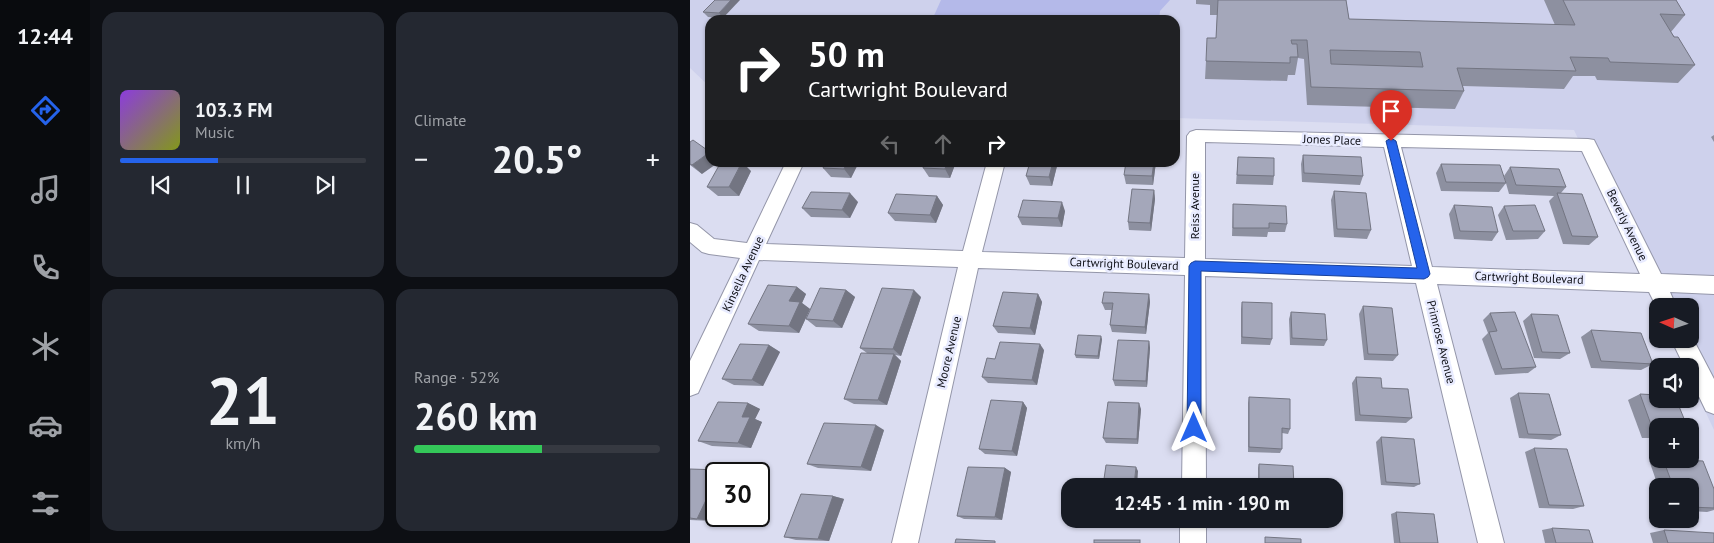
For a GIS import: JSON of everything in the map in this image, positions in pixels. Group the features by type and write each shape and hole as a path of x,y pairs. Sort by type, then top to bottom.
{"street":[{"name":"Jones Place","path":"1196,136 1588,145"},
{"name":"Reiss Avenue","path":"1194,478 1196,136"},
{"name":"Primrose Avenue","path":"1391,141 1491,543"},
{"name":"Beverly Avenue","path":"1588,145 1662,298"},
{"name":"Kinsella Avenue","path":"690,383 793,167"},
{"name":"Moore Avenue","path":"905,543 970,260 995,167"},
{"name":"Cartwright Boulevard","path":"690,231 709,246 753,252 1714,285"},
{"path":"1686,348 1714,403"},
{"path":"1193,528 1193,543"}],"shaded area":[{"path":"690,0 1714,0 1714,430 1699,398 1699,358 1680,358 1675,348 1699,348 1699,298 1652,298 1574,130 1180,118 1180,15 705,15 705,82 690,68"},
{"path":"941,0 1170,0 1160,11 1160,15 934,15"}],"building":[{"path":"715,0 731,0 719,13 703,12"},
{"path":"1218,0 1346,0 1349,19 1575,25 1563,0 1676,0 1685,15 1660,14 1674,37 1678,37 1695,65 1610,62 1608,58 1570,57 1576,71 1457,68 1464,91 1311,87 1307,40 1291,40 1292,44 1297,44 1298,57 1290,57 1290,63 1206,61 1207,38 1216,38","holes":["1330,50 1420,52 1423,67 1331,64"]},
{"path":"693,140 705,148 705,156 692,165 690,164 690,142"},
{"path":"1303,155 1361,157 1363,176 1304,173"},
{"path":"1238,157 1274,158 1274,176 1237,175"},
{"path":"1441,164 1500,165 1506,183 1446,182"},
{"path":"718,167 739,167 729,187 707,187"},
{"path":"824,167 845,167 844,169"},
{"path":"923,167 946,167 945,169"},
{"path":"1029,167 1052,167 1049,177 1026,176"},
{"path":"1125,167 1153,167 1152,176 1124,175"},
{"path":"1510,167 1559,169 1566,187 1516,185"},
{"path":"1132,189 1154,190 1150,223 1128,222"},
{"path":"1334,191 1366,193 1371,230 1337,229"},
{"path":"811,192 850,193 842,210 802,208"},
{"path":"1557,193 1582,194 1598,237 1572,236"},
{"path":"896,194 937,196 930,215 888,213"},
{"path":"1023,200 1062,202 1058,218 1018,217"},
{"path":"1233,204 1286,206 1287,224 1269,223 1269,228 1233,228"},
{"path":"1454,205 1492,207 1498,232 1460,231"},
{"path":"1535,205 1545,231 1513,231 1504,206"},
{"path":"768,285 797,287 789,301 800,302 789,326 748,324"},
{"path":"820,288 846,290 833,321 806,319"},
{"path":"882,288 914,290 893,349 860,348"},
{"path":"1003,292 1038,294 1030,328 993,326"},
{"path":"1104,292 1149,294 1145,327 1110,325 1113,303 1102,303"},
{"path":"1242,302 1272,303 1272,339 1242,337"},
{"path":"1363,306 1392,308 1398,355 1368,354"},
{"path":"1291,312 1325,314 1327,340 1292,338"},
{"path":"1515,312 1536,367 1502,369 1489,332 1497,331 1490,313"},
{"path":"1531,314 1558,315 1570,353 1542,352"},
{"path":"1591,330 1641,333 1651,358 1649,358 1649,364 1601,361"},
{"path":"1078,335 1101,336 1098,356 1075,355"},
{"path":"1118,340 1149,341 1146,381 1113,380"},
{"path":"1000,342 1040,344 1032,380 982,377 987,358 995,359"},
{"path":"740,344 769,345 752,380 722,379"},
{"path":"861,353 894,354 878,400 844,399"},
{"path":"1356,377 1381,378 1382,388 1408,389 1412,418 1360,415"},
{"path":"1518,393 1549,394 1561,435 1528,434"},
{"path":"1640,394 1649,394 1649,408 1680,408 1684,418 1649,418"},
{"path":"1249,397 1290,399 1290,429 1282,428 1282,449 1249,447"},
{"path":"991,400 1023,402 1012,451 979,449"},
{"path":"718,402 748,403 742,417 750,417 738,443 698,441"},
{"path":"1108,402 1139,403 1137,439 1103,438"},
{"path":"824,423 876,425 861,467 807,464"},
{"path":"1381,437 1414,439 1420,484 1386,482"},
{"path":"1534,448 1567,449 1584,506 1549,505"},
{"path":"1699,461 1703,461 1714,489 1714,508 1699,507 1699,478 1670,478 1666,468 1699,468"},
{"path":"1259,464 1293,466 1294,478 1259,478"},
{"path":"1106,465 1136,467 1135,478 1104,478"},
{"path":"968,467 1005,468 995,517 957,516"},
{"path":"690,469 705,470 705,502 697,519 690,518"},
{"path":"801,494 833,496 818,539 784,537"},
{"path":"1396,512 1434,514 1438,543 1400,543"},
{"path":"1552,528 1589,530 1593,543 1556,543"},
{"path":"1664,530 1714,533 1714,543 1668,543"},
{"path":"1265,537 1301,539 1301,543 1265,543"},
{"path":"956,539 995,541 995,543 955,543"},
{"path":"1094,540 1140,540 1140,543 1094,543"}],"route":[{"path":"1194,428 1195,266 1424,274 1391,141"}]}
